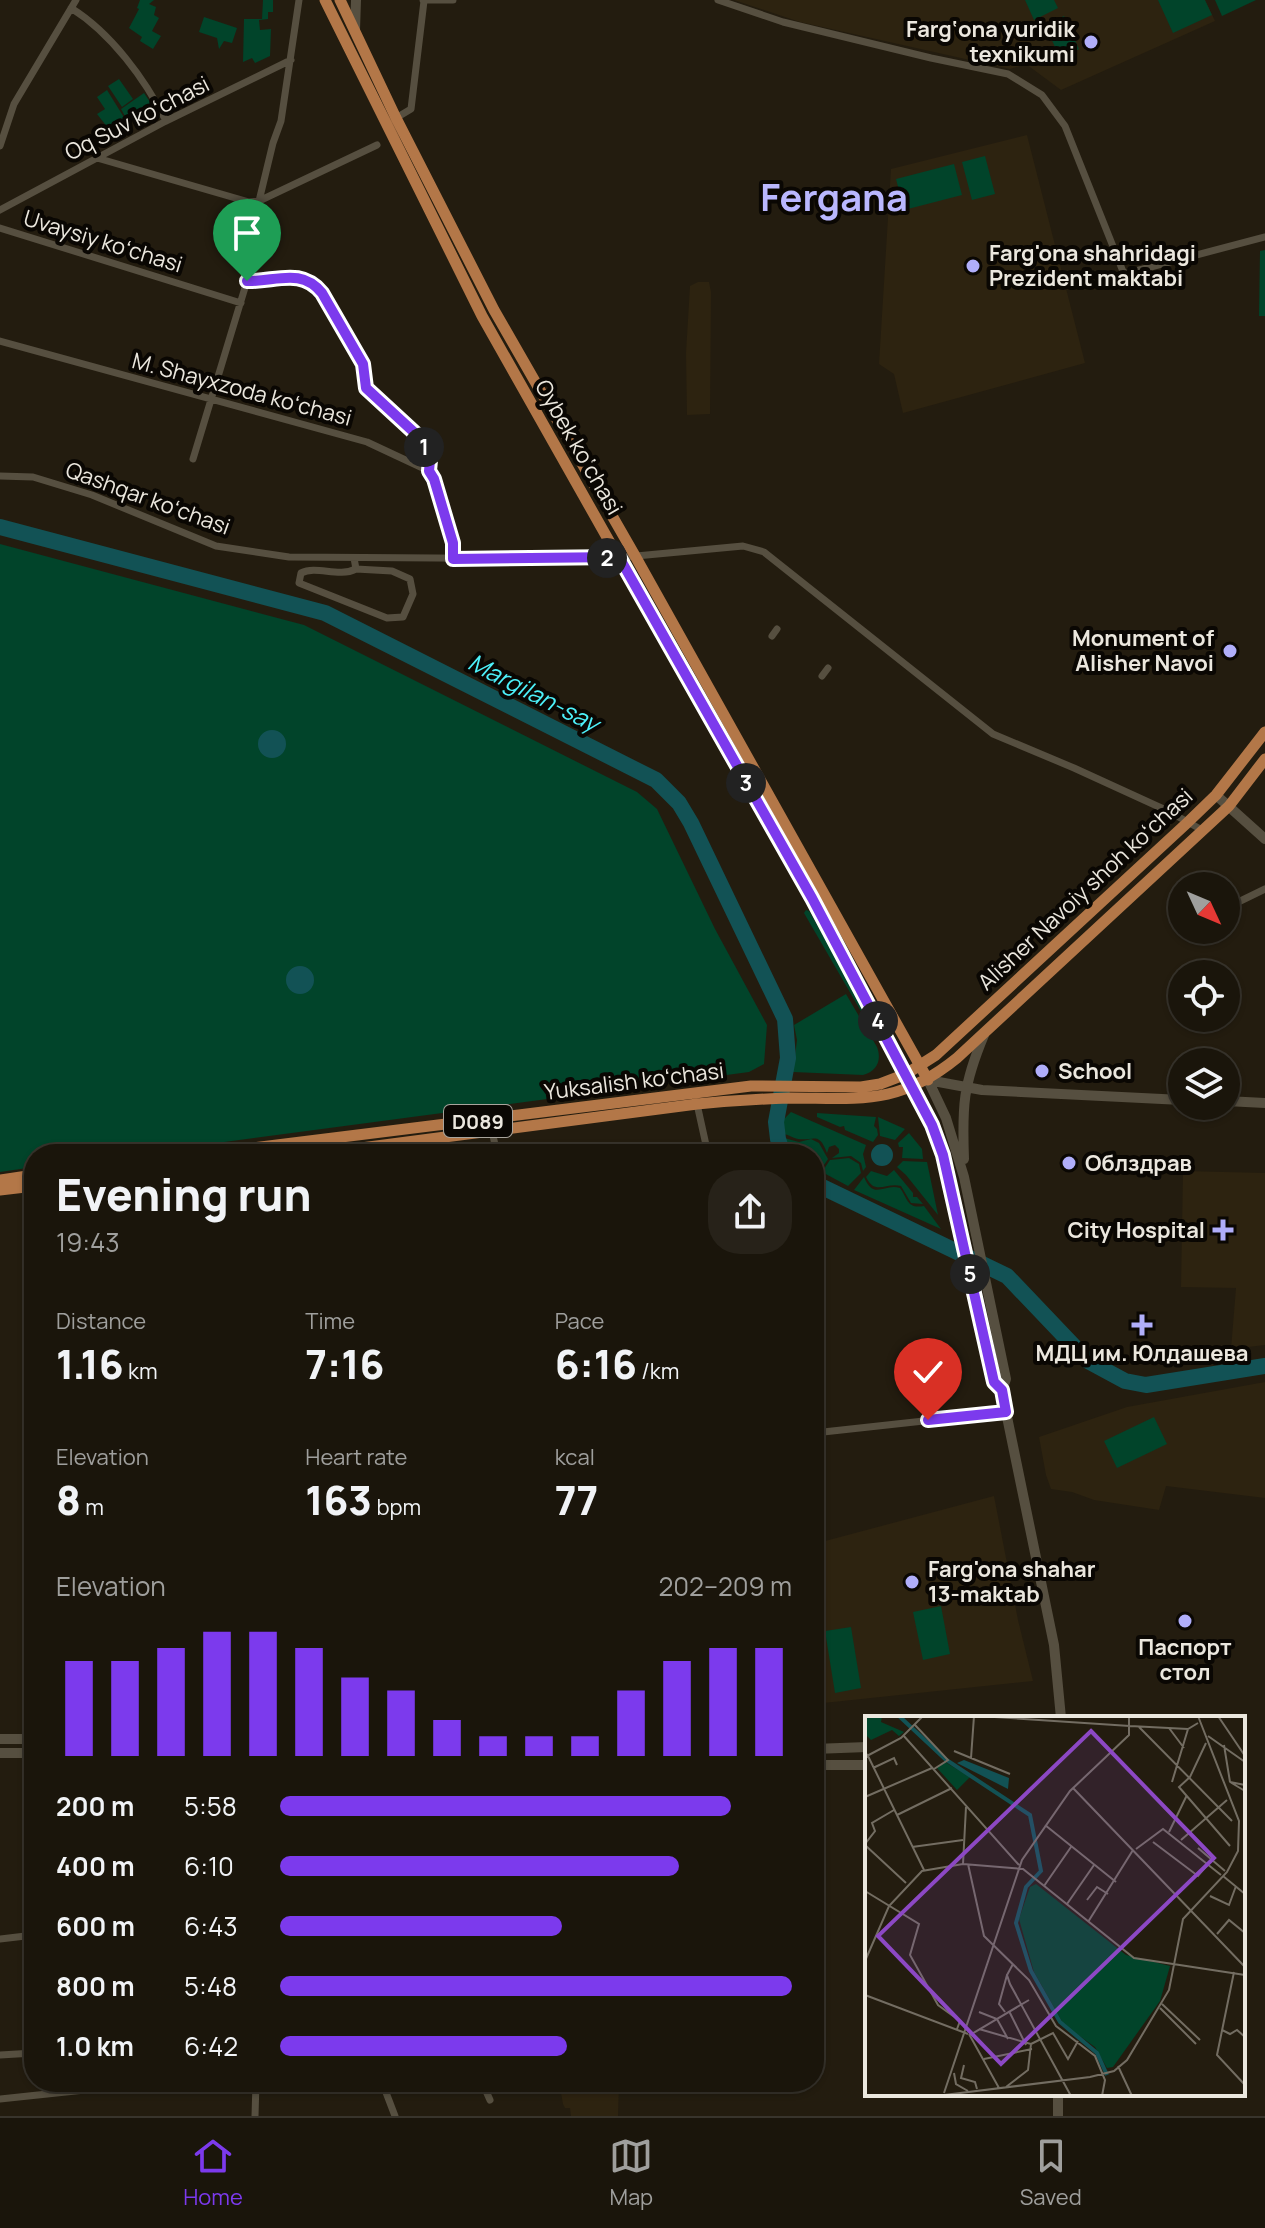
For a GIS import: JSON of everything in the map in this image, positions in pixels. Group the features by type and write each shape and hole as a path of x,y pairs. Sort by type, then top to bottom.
{"main road":[{"name":"Oybek ko‘chasi","path":"325,0 482,316 812,898 913,1087"},
{"name":"Oybek ko‘chasi","path":"340,0 494,310 928,1080"},
{"path":"355,30 356,0"},
{"name":"Alisher Navoiy shoh koʻchasi","path":"921,1066 1216,795 1265,732"},
{"name":"Alisher Navoiy shoh koʻchasi","path":"913,1087 928,1080 957,1058 1229,806 1265,759"},
{"path":"1216,795 1265,839"},
{"path":"964,1177 962,1115 965,1088 985,1032"},
{"name":"Yuksalish koʻchasi","path":"386,1144 697,1104 793,1085 861,1087 880,1084 921,1066"},
{"path":"928,1080 965,1088 1168,1099"},
{"path":"928,1080 946,1118 964,1177 1006,1379 1002,1390 1006,1412 1054,1645 1061,1716"},
{"path":"913,1087 943,1153 994,1382 1002,1390"},
{"name":"Yuksalish koʻchasi","path":"334,1144 751,1093 792,1098 862,1100 913,1087"},
{"path":"1240,1102 1265,1103"},
{"path":"0,1180 24,1176"},
{"path":"0,1190 24,1187"},
{"path":"0,1739 24,1739"},
{"path":"824,1749 865,1747"},
{"path":"0,1753 24,1753"},
{"path":"824,1765 865,1765"}],"street":[{"path":"193,459 247,281 259,201 281,121 299,0"},
{"path":"396,118 411,109 424,0 453,0"},
{"path":"718,0 783,22 1008,74 1042,95 1065,126 1124,274 1265,237"},
{"path":"0,146 14,104 74,4 109,37 166,121"},
{"name":"Oq Suv koʻchasi","path":"0,210 166,121 291,60"},
{"path":"97,158 249,202 259,201 377,145"},
{"name":"Uvaysiy koʻchasi","path":"0,228 241,303"},
{"path":"247,281 299,277 315,284 363,364 366,388 417,435 430,460 429,471 453,543 453,559"},
{"name":"M. Shayxzoda koʻchasi","path":"0,341 367,442 429,471"},
{"name":"Qashqar koʻchasi","path":"0,476 33,477 92,495 216,546 289,557 619,557 743,546 764,552 993,734 1074,768 1202,830"},
{"path":"354,558 356,569"},
{"path":"356,569 392,571 410,579 413,594 403,617 387,618 299,583 301,573 306,570 336,574 356,569"},
{"path":"772,636 777,629"},
{"path":"822,676 828,668"},
{"path":"1240,901 1265,889"},
{"path":"697,1104 706,1144"},
{"path":"492,1131 495,1144"},
{"path":"415,1140 416,1144"},
{"path":"824,1432 1006,1412"},
{"path":"0,1939 24,1936"},
{"path":"0,2053 24,2053"},
{"path":"0,2099 66,2092"},
{"path":"255,2116 256,2092"},
{"path":"386,2092 395,2116"},
{"path":"486,2092 490,2100"}],"shaded area":[{"path":"734,0 1205,0 1215,21 1061,90 1026,64 1010,69 800,22"},
{"name":"Farg'ona shahridagi Prezident maktabi","path":"1027,135 1085,363 903,413 894,374 879,364 891,169"},
{"path":"709,282 711,292 710,414 687,415 686,353 690,286"},
{"name":"City Hospital","path":"1183,1171 1265,1173 1265,1345 1231,1349 1236,1288 1181,1287"},
{"path":"1265,1382 1265,1498 1166,1486 1159,1510 1094,1500 1051,1489 1039,1437 1127,1407"},
{"name":"Farg'ona shahar 13-maktab","path":"994,1496 1033,1681 824,1703 824,1541"},
{"path":"561,2092 619,2092 618,2116 571,2116 570,2108 565,2108"}],"green space":[{"path":"140,0 154,0 149,4 156,7 154,15 159,18 152,31 161,36 153,49 140,41 142,37 129,28"},
{"path":"263,0 273,0 273,12 268,12 268,19 259,20 260,30 271,29 270,56 255,63 252,58 243,62 244,19 262,19"},
{"path":"1025,0 1054,0 1058,8 1034,20"},
{"path":"1158,0 1205,0 1212,15 1173,33"},
{"path":"1215,0 1256,0 1222,16"},
{"path":"1064,16 1079,49 1060,58 1045,25"},
{"path":"204,17 237,28 232,43 224,41 219,49 217,38 199,32"},
{"path":"119,79 133,99 122,107 108,86"},
{"path":"107,90 125,119 108,128 97,114 105,109 97,97"},
{"path":"144,93 160,117 150,122 142,109 126,118 121,109"},
{"path":"985,156 995,194 972,200 962,162"},
{"path":"954,164 962,195 904,210 896,179"},
{"path":"1265,250 1265,316 1259,316 1260,251"},
{"path":"0,544 304,625 637,792 657,809 715,929 767,1025 764,1064 749,1072 210,1144 24,1144 24,1168 0,1172"},
{"path":"806,910 881,1036 877,1039 804,913"},
{"path":"846,994 877,1047 879,1056 875,1068 863,1075 793,1072 797,1040 794,1025"},
{"path":"791,1112 866,1145 863,1154 866,1167 863,1171 861,1163 851,1156 832,1158 839,1153 835,1145 829,1147 827,1153 819,1139 798,1139 784,1134 784,1119"},
{"path":"817,1113 876,1117 874,1126 878,1135 873,1142 845,1130 844,1126 817,1117"},
{"path":"878,1117 905,1129 895,1140 880,1136"},
{"path":"909,1133 922,1149 923,1159 902,1158 903,1147 899,1147 898,1143"},
{"path":"784,1138 799,1142 811,1139 820,1144 788,1144"},
{"path":"849,1158 859,1164 861,1173 848,1186 824,1173 830,1160"},
{"path":"903,1161 927,1162 938,1215 897,1167"},
{"path":"894,1170 913,1197 923,1204 911,1203 901,1186 873,1186 866,1177 871,1171 887,1176"},
{"path":"864,1177 876,1190 900,1188 911,1205 924,1206 941,1229 854,1190"},
{"path":"1154,1417 1167,1444 1117,1468 1104,1441"},
{"path":"941,1606 950,1654 923,1660 913,1612"},
{"path":"851,1627 861,1688 835,1693 825,1631"}],"water":[{"path":"272,730 282,734 286,744 282,754 272,758 262,754 258,744 262,734"},
{"path":"300,966 310,970 314,980 310,990 300,994 290,990 286,980 290,970"},
{"path":"882,1144 890,1147 893,1155 890,1163 882,1166 874,1163 871,1155 874,1147"}],"waterway":[{"name":"Margilan-say","path":"0,527 325,613 656,780 679,803 691,823 785,1019 788,1058 776,1122 780,1144"},
{"name":"Margilan-say","path":"824,1188 1007,1276 1088,1361 1125,1381 1146,1385 1265,1366"}],"place":[{"name":"Farg‘ona yuridik texnikumi","path":"1091,42"},
{"name":"Farg'ona shahridagi Prezident maktabi","path":"973,266"},
{"name":"Monument of Alisher Navoi","path":"1230,651"},
{"name":"School","path":"1042,1071"},
{"name":"Облздрав","path":"1069,1163"},
{"name":"City Hospital","path":"1223,1230"},
{"name":"МДЦ им. Юлдашева","path":"1142,1325"},
{"name":"Farg'ona shahar 13-maktab","path":"912,1582"},
{"name":"Паспорт стол","path":"1185,1621"}],"district":[{"name":"Fergana","path":"834,196"}],"route":[{"path":"247,281 299,277 315,284 322,293 363,364 366,388 421,440 430,460 429,471 453,543 453,559 619,557 812,898 932,1125 943,1155 994,1382 1002,1390 1006,1412 928,1420"}]}
